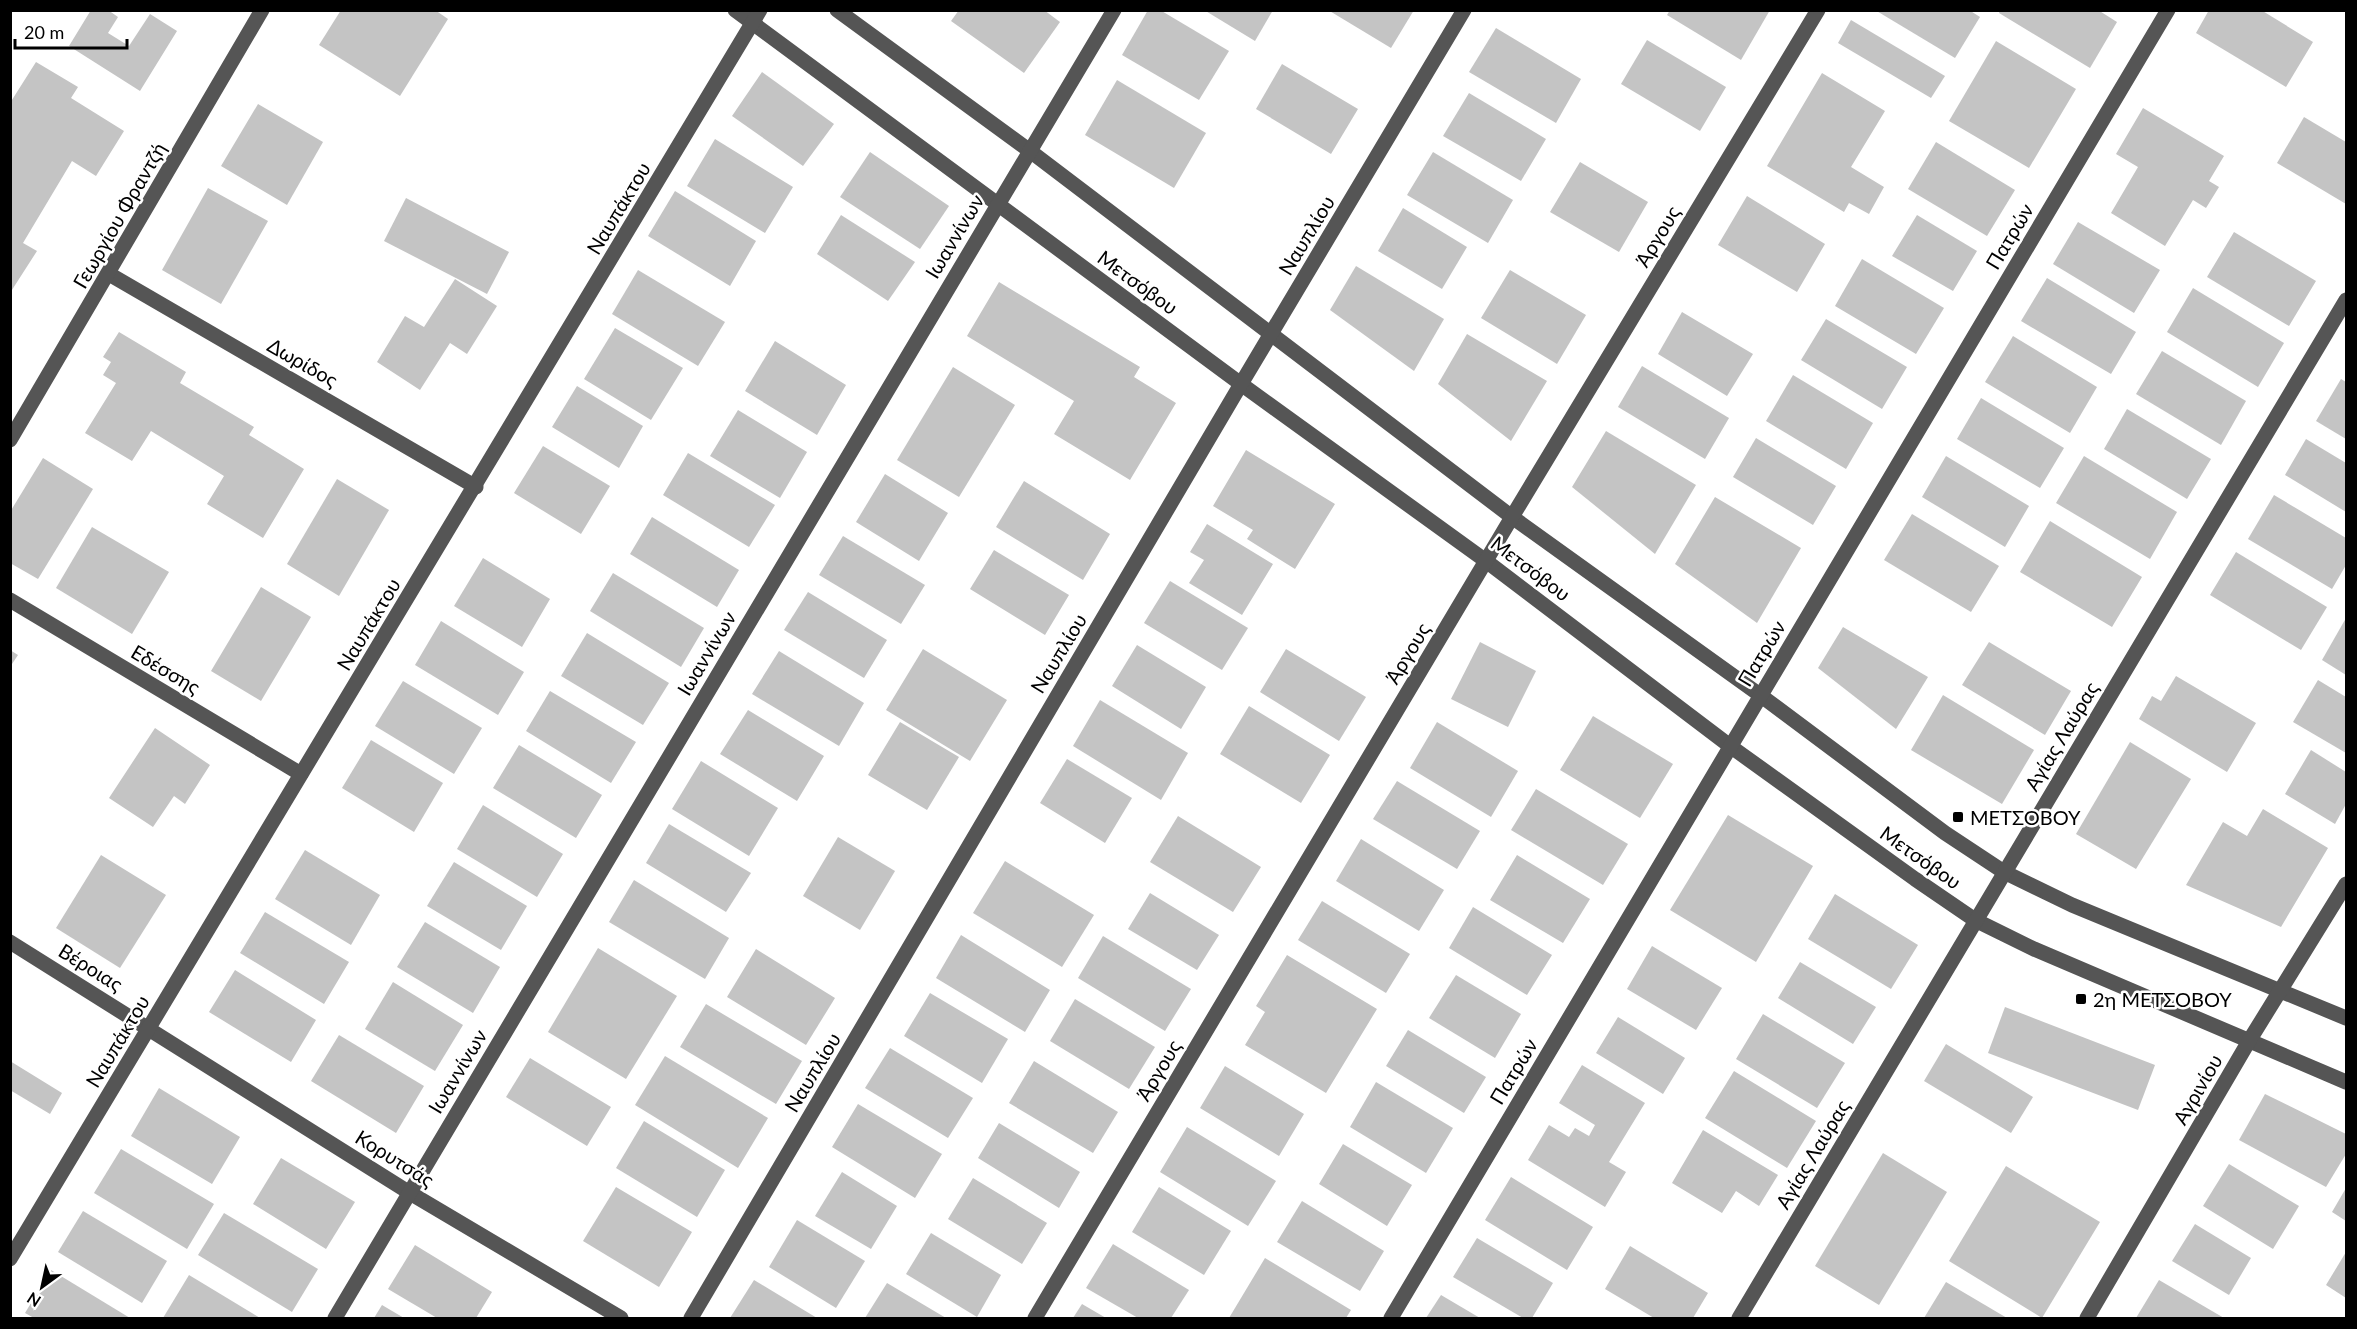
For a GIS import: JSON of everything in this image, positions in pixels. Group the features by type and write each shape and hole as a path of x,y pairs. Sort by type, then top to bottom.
{"street":[{"name":"Γεωργίου Φραντζή","path":"10,440 262,10"},
{"name":"Μετσόβου","path":"735,10 756,17 997,204 1486,561 1730,746 1975,920 2034,949 2346,1082"},
{"name":"Μετσόβου","path":"837,10 1029,151 1512,517 1760,695 1945,833 2004,872 2072,905 2346,1018"},
{"name":"Ιωαννίνων","path":"335,1318 1114,10"},
{"name":"Ναυπλίου","path":"691,1318 1464,10"},
{"name":"Άργους","path":"1035,1318 1512,517 1818,10"},
{"name":"Πατρών","path":"1391,1318 2168,10"},
{"name":"Ναυπάκτου","path":"10,1259 476,487 756,17"},
{"name":"Δωρίδος","path":"109,274 476,487"},
{"name":"Αγίας Λαύρας","path":"1738,1318 2346,300"},
{"name":"Εδέσσης","path":"10,600 301,774"},
{"name":"Αγρινίου","path":"2087,1318 2249,1041 2346,884"},
{"name":"Βέροιας","path":"10,942 150,1027"},
{"name":"Κορυτσάς","path":"150,1027 410,1192 621,1318"}],"building":[{"path":"91,10 108,10 118,17 108,33 129,46 150,14 177,31 140,91 69,46"},
{"path":"341,10 435,10 448,19 400,96 319,45"},
{"path":"959,10 1044,10 1060,22 1024,73 951,21"},
{"path":"1148,10 1160,10 1229,51 1199,100 1122,55"},
{"path":"1204,10 1273,10 1255,41"},
{"path":"1328,10 1414,10 1391,48"},
{"path":"1670,10 1770,10 1741,60 1667,15"},
{"path":"1875,10 1969,10 1980,17 1955,58"},
{"path":"2000,10 2098,10 2117,22 2090,68 1999,13"},
{"path":"2209,10 2261,10 2313,42 2286,87 2196,33"},
{"path":"1851,20 1945,76 1931,98 1838,43"},
{"path":"1496,28 1581,79 1556,123 1469,72"},
{"path":"1647,40 1726,87 1700,131 1621,84"},
{"path":"1996,41 2076,89 2029,168 1949,121"},
{"path":"36,62 78,87 71,98 124,131 96,176 72,161 23,243 37,251 10,293 10,103"},
{"path":"1282,64 1358,109 1331,154 1256,109"},
{"path":"762,72 834,124 803,166 732,116"},
{"path":"1822,73 1885,111 1851,167 1884,187 1869,214 1849,203 1844,212 1767,166"},
{"path":"1117,80 1206,133 1174,188 1085,135"},
{"path":"1469,93 1546,139 1521,181 1443,136"},
{"path":"258,104 323,142 287,205 221,166"},
{"path":"2143,108 2224,156 2209,181 2219,187 2206,208 2193,200 2165,246 2111,213 2138,167 2116,154"},
{"path":"2304,117 2346,142 2346,204 2277,163"},
{"path":"715,139 793,187 765,233 687,186"},
{"path":"1936,142 2015,190 1987,236 1908,189"},
{"path":"870,152 949,206 920,249 840,197"},
{"path":"1433,152 1513,200 1488,243 1407,195"},
{"path":"1580,162 1648,202 1619,252 1550,212"},
{"path":"208,188 268,221 221,304 162,270"},
{"path":"675,191 756,241 730,286 648,236"},
{"path":"1747,196 1825,244 1797,292 1718,245"},
{"path":"406,198 509,252 487,294 384,241"},
{"path":"1403,208 1467,247 1442,289 1378,251"},
{"path":"841,215 915,262 888,301 817,254"},
{"path":"1917,215 1977,251 1953,291 1892,256"},
{"path":"2078,222 2160,270 2134,313 2053,264"},
{"path":"2234,232 2316,281 2289,326 2207,277"},
{"path":"1862,259 1944,308 1916,354 1835,306"},
{"path":"1356,266 1444,319 1414,371 1330,310"},
{"path":"638,270 725,322 698,366 612,314"},
{"path":"1510,270 1586,315 1557,364 1481,318"},
{"path":"2047,278 2136,332 2111,374 2021,321"},
{"path":"455,279 497,306 467,354 450,343 420,390 377,362 405,316 424,327"},
{"path":"999,282 1140,367 1134,377 1176,403 1130,480 1054,434 1074,401 967,336"},
{"path":"2193,288 2284,343 2258,387 2167,332"},
{"path":"1682,312 1753,354 1727,396 1658,354"},
{"path":"1826,319 1907,367 1882,409 1801,360"},
{"path":"615,328 683,368 651,420 584,379"},
{"path":"119,332 186,372 180,383 254,427 249,435 304,469 263,538 207,504 224,476 151,431 132,461 85,433 116,383 103,375 111,362 103,357"},
{"path":"1467,334 1547,381 1511,441 1438,384"},
{"path":"2013,336 2097,387 2070,433 1985,382"},
{"path":"775,341 846,385 817,435 745,391"},
{"path":"2162,351 2246,401 2221,445 2136,394"},
{"path":"1642,366 1729,418 1705,459 1618,407"},
{"path":"953,367 1015,405 959,497 897,460"},
{"path":"1793,375 1873,423 1846,469 1766,421"},
{"path":"2341,379 2346,382 2346,439 2316,421"},
{"path":"577,386 643,426 619,468 552,427"},
{"path":"1981,398 2064,448 2040,488 1957,439"},
{"path":"2127,409 2211,459 2187,499 2104,449"},
{"path":"738,410 807,452 780,498 710,456"},
{"path":"1606,431 1696,485 1655,554 1572,487"},
{"path":"1756,438 1836,486 1813,525 1733,477"},
{"path":"2306,439 2346,463 2346,512 2285,475"},
{"path":"543,446 610,486 581,534 514,493"},
{"path":"1246,450 1335,504 1295,569 1247,539 1253,530 1213,506"},
{"path":"688,453 775,505 749,547 663,495"},
{"path":"1946,456 2029,506 2005,547 1922,497"},
{"path":"2084,456 2177,512 2150,559 2056,503"},
{"path":"43,458 93,489 38,579 10,563 10,512"},
{"path":"885,474 948,513 919,561 856,522"},
{"path":"337,479 389,510 339,596 287,564"},
{"path":"1024,481 1110,534 1083,580 996,527"},
{"path":"2274,495 2346,538 2346,565 2332,589 2248,539"},
{"path":"1715,497 1801,548 1757,623 1675,564"},
{"path":"1912,514 1999,566 1971,612 1884,560"},
{"path":"652,517 739,570 717,607 630,554"},
{"path":"2050,521 2142,577 2112,627 2020,572"},
{"path":"1207,524 1273,564 1242,615 1189,583 1204,560 1190,552"},
{"path":"92,527 169,572 132,634 56,588"},
{"path":"843,536 925,585 901,624 819,575"},
{"path":"994,550 1069,595 1045,635 970,589"},
{"path":"2236,552 2327,607 2301,650 2210,595"},
{"path":"483,558 550,599 522,647 454,606"},
{"path":"613,573 704,628 681,667 590,611"},
{"path":"1170,581 1248,628 1222,670 1144,623"},
{"path":"261,587 311,617 261,701 211,671"},
{"path":"808,592 887,640 864,678 784,630"},
{"path":"2346,618 2346,675 2322,660"},
{"path":"441,621 524,672 498,715 415,665"},
{"path":"1843,627 1928,677 1896,729 1818,668"},
{"path":"587,633 669,683 643,725 561,676"},
{"path":"1480,642 1536,671 1508,727 1451,699"},
{"path":"1989,642 2071,691 2045,735 1962,685"},
{"path":"1137,645 1206,687 1181,729 1112,686"},
{"path":"923,649 1007,700 970,761 886,710"},
{"path":"1286,649 1366,697 1339,741 1260,692"},
{"path":"10,650 18,655 10,667"},
{"path":"779,651 864,703 839,746 752,694"},
{"path":"2176,676 2256,723 2227,772 2139,719 2152,696 2161,701"},
{"path":"2318,680 2346,697 2346,753 2293,722"},
{"path":"403,681 482,728 454,774 375,726"},
{"path":"550,691 636,742 611,783 526,731"},
{"path":"1943,695 2034,750 2002,804 1911,750"},
{"path":"1100,700 1188,753 1161,800 1073,746"},
{"path":"1249,706 1330,755 1301,803 1220,754"},
{"path":"748,710 824,756 797,801 720,754"},
{"path":"1593,716 1673,764 1640,818 1560,770"},
{"path":"900,722 959,757 927,810 868,775"},
{"path":"1437,722 1518,771 1491,817 1410,768"},
{"path":"155,728 210,765 185,804 174,796 153,827 109,798"},
{"path":"371,740 443,783 414,832 342,788"},
{"path":"2130,742 2191,779 2136,869 2076,834"},
{"path":"519,745 602,795 576,838 493,788"},
{"path":"2311,750 2346,772 2346,804 2335,824 2285,794"},
{"path":"1067,759 1132,798 1105,843 1040,803"},
{"path":"701,761 778,808 749,856 672,809"},
{"path":"1397,781 1480,831 1457,869 1373,819"},
{"path":"1536,789 1628,844 1603,885 1511,830"},
{"path":"483,805 563,854 537,897 457,849"},
{"path":"2263,809 2328,848 2281,927 2186,885 2223,822 2247,836"},
{"path":"1728,815 1813,866 1756,962 1670,910"},
{"path":"1178,816 1261,867 1233,912 1150,862"},
{"path":"669,824 751,873 726,912 646,863"},
{"path":"838,837 895,871 860,930 803,896"},
{"path":"1361,839 1444,890 1419,931 1336,881"},
{"path":"305,850 380,895 351,945 275,899"},
{"path":"101,855 166,895 120,968 56,928"},
{"path":"1517,855 1590,899 1563,943 1490,900"},
{"path":"1005,861 1094,915 1062,967 973,913"},
{"path":"454,862 527,906 501,950 427,906"},
{"path":"634,880 729,938 705,979 609,922"},
{"path":"1150,893 1219,935 1197,970 1128,929"},
{"path":"1835,894 1918,945 1891,989 1808,939"},
{"path":"1322,901 1410,954 1386,993 1298,940"},
{"path":"1473,907 1552,955 1527,995 1449,948"},
{"path":"265,912 349,962 324,1004 240,953"},
{"path":"425,922 500,967 473,1013 397,967"},
{"path":"961,935 1050,990 1025,1032 936,978"},
{"path":"1103,936 1191,989 1165,1031 1078,978"},
{"path":"1652,946 1722,988 1696,1030 1627,989"},
{"path":"598,948 677,996 626,1079 548,1032"},
{"path":"756,949 835,998 806,1045 727,997"},
{"path":"1287,955 1377,1009 1326,1093 1245,1045 1265,1012 1256,1006"},
{"path":"1800,962 1876,1007 1853,1044 1778,998"},
{"path":"235,970 316,1020 291,1062 209,1012"},
{"path":"1456,975 1521,1014 1495,1058 1429,1018"},
{"path":"393,982 463,1025 435,1071 365,1029"},
{"path":"930,993 1008,1039 982,1083 904,1036"},
{"path":"1075,999 1155,1047 1129,1089 1050,1041"},
{"path":"706,1004 802,1061 776,1104 680,1047"},
{"path":"2005,1007 2155,1065 2138,1110 1988,1053"},
{"path":"1763,1014 1845,1063 1817,1108 1736,1059"},
{"path":"1618,1017 1685,1058 1663,1094 1596,1053"},
{"path":"1408,1030 1486,1077 1464,1113 1386,1066"},
{"path":"339,1035 424,1086 396,1133 311,1081"},
{"path":"1946,1044 2033,1097 2011,1133 1924,1081"},
{"path":"890,1048 973,1098 948,1138 865,1088"},
{"path":"665,1056 768,1118 738,1168 635,1105"},
{"path":"530,1058 611,1107 587,1146 506,1097"},
{"path":"10,1061 62,1093 50,1114 10,1090"},
{"path":"1034,1061 1118,1112 1093,1153 1009,1103"},
{"path":"1582,1065 1645,1103 1609,1162 1626,1172 1605,1207 1528,1160 1549,1125 1569,1137 1575,1128 1589,1136 1595,1125 1559,1103"},
{"path":"1225,1066 1304,1114 1279,1156 1200,1108"},
{"path":"1734,1071 1816,1121 1787,1168 1705,1118"},
{"path":"1376,1082 1453,1128 1426,1173 1350,1127"},
{"path":"159,1088 240,1137 212,1184 131,1136"},
{"path":"2265,1094 2346,1134 2346,1154 2326,1187 2239,1140"},
{"path":"858,1104 942,1154 915,1198 832,1147"},
{"path":"644,1121 725,1170 697,1217 616,1168"},
{"path":"999,1123 1080,1172 1059,1208 978,1158"},
{"path":"1187,1127 1276,1181 1248,1226 1160,1172"},
{"path":"1703,1130 1778,1175 1759,1206 1736,1191 1722,1213 1672,1183"},
{"path":"1343,1144 1412,1185 1387,1226 1319,1184"},
{"path":"121,1149 214,1204 187,1249 94,1193"},
{"path":"1883,1153 1947,1192 1879,1305 1815,1266"},
{"path":"281,1158 355,1202 326,1249 253,1204"},
{"path":"2229,1164 2299,1206 2273,1249 2203,1206"},
{"path":"2006,1166 2100,1222 2042,1318 1949,1261"},
{"path":"842,1172 897,1206 871,1249 815,1216"},
{"path":"1511,1177 1593,1227 1567,1270 1485,1220"},
{"path":"973,1178 1047,1223 1022,1264 948,1219"},
{"path":"616,1187 692,1232 659,1287 583,1241"},
{"path":"1159,1187 1231,1231 1204,1275 1132,1232"},
{"path":"2346,1188 2346,1221 2332,1212"},
{"path":"1302,1201 1384,1251 1360,1291 1277,1242"},
{"path":"83,1211 167,1261 142,1303 58,1252"},
{"path":"224,1213 318,1269 292,1312 198,1255"},
{"path":"797,1220 865,1261 836,1308 769,1267"},
{"path":"2195,1224 2251,1258 2229,1295 2172,1261"},
{"path":"931,1233 1001,1275 977,1317 906,1274"},
{"path":"1477,1238 1553,1283 1532,1318 1523,1318 1453,1277"},
{"path":"1113,1244 1189,1290 1171,1318 1138,1318 1086,1288"},
{"path":"415,1245 492,1292 476,1318 437,1318 388,1289"},
{"path":"1630,1246 1708,1293 1693,1318 1654,1318 1605,1289"},
{"path":"2346,1252 2346,1298 2326,1285"},
{"path":"1265,1258 1351,1310 1346,1318 1229,1318"},
{"path":"51,1270 130,1318 34,1318 25,1313"},
{"path":"189,1275 260,1318 163,1318"},
{"path":"754,1280 817,1318 730,1318"},
{"path":"2159,1280 2224,1318 2136,1318"},
{"path":"1946,1282 2007,1318 1924,1318"},
{"path":"887,1283 946,1318 865,1318"},
{"path":"1441,1295 1480,1318 1426,1318"},
{"path":"1082,1304 1106,1318 1073,1318"},
{"path":"382,1305 404,1318 374,1318"}],"place":[{"name":"ΜΕΤΣΟΒΟΥ","path":"1958,817"},
{"name":"2η ΜΕΤΣΟΒΟΥ","path":"2081,999"}]}
